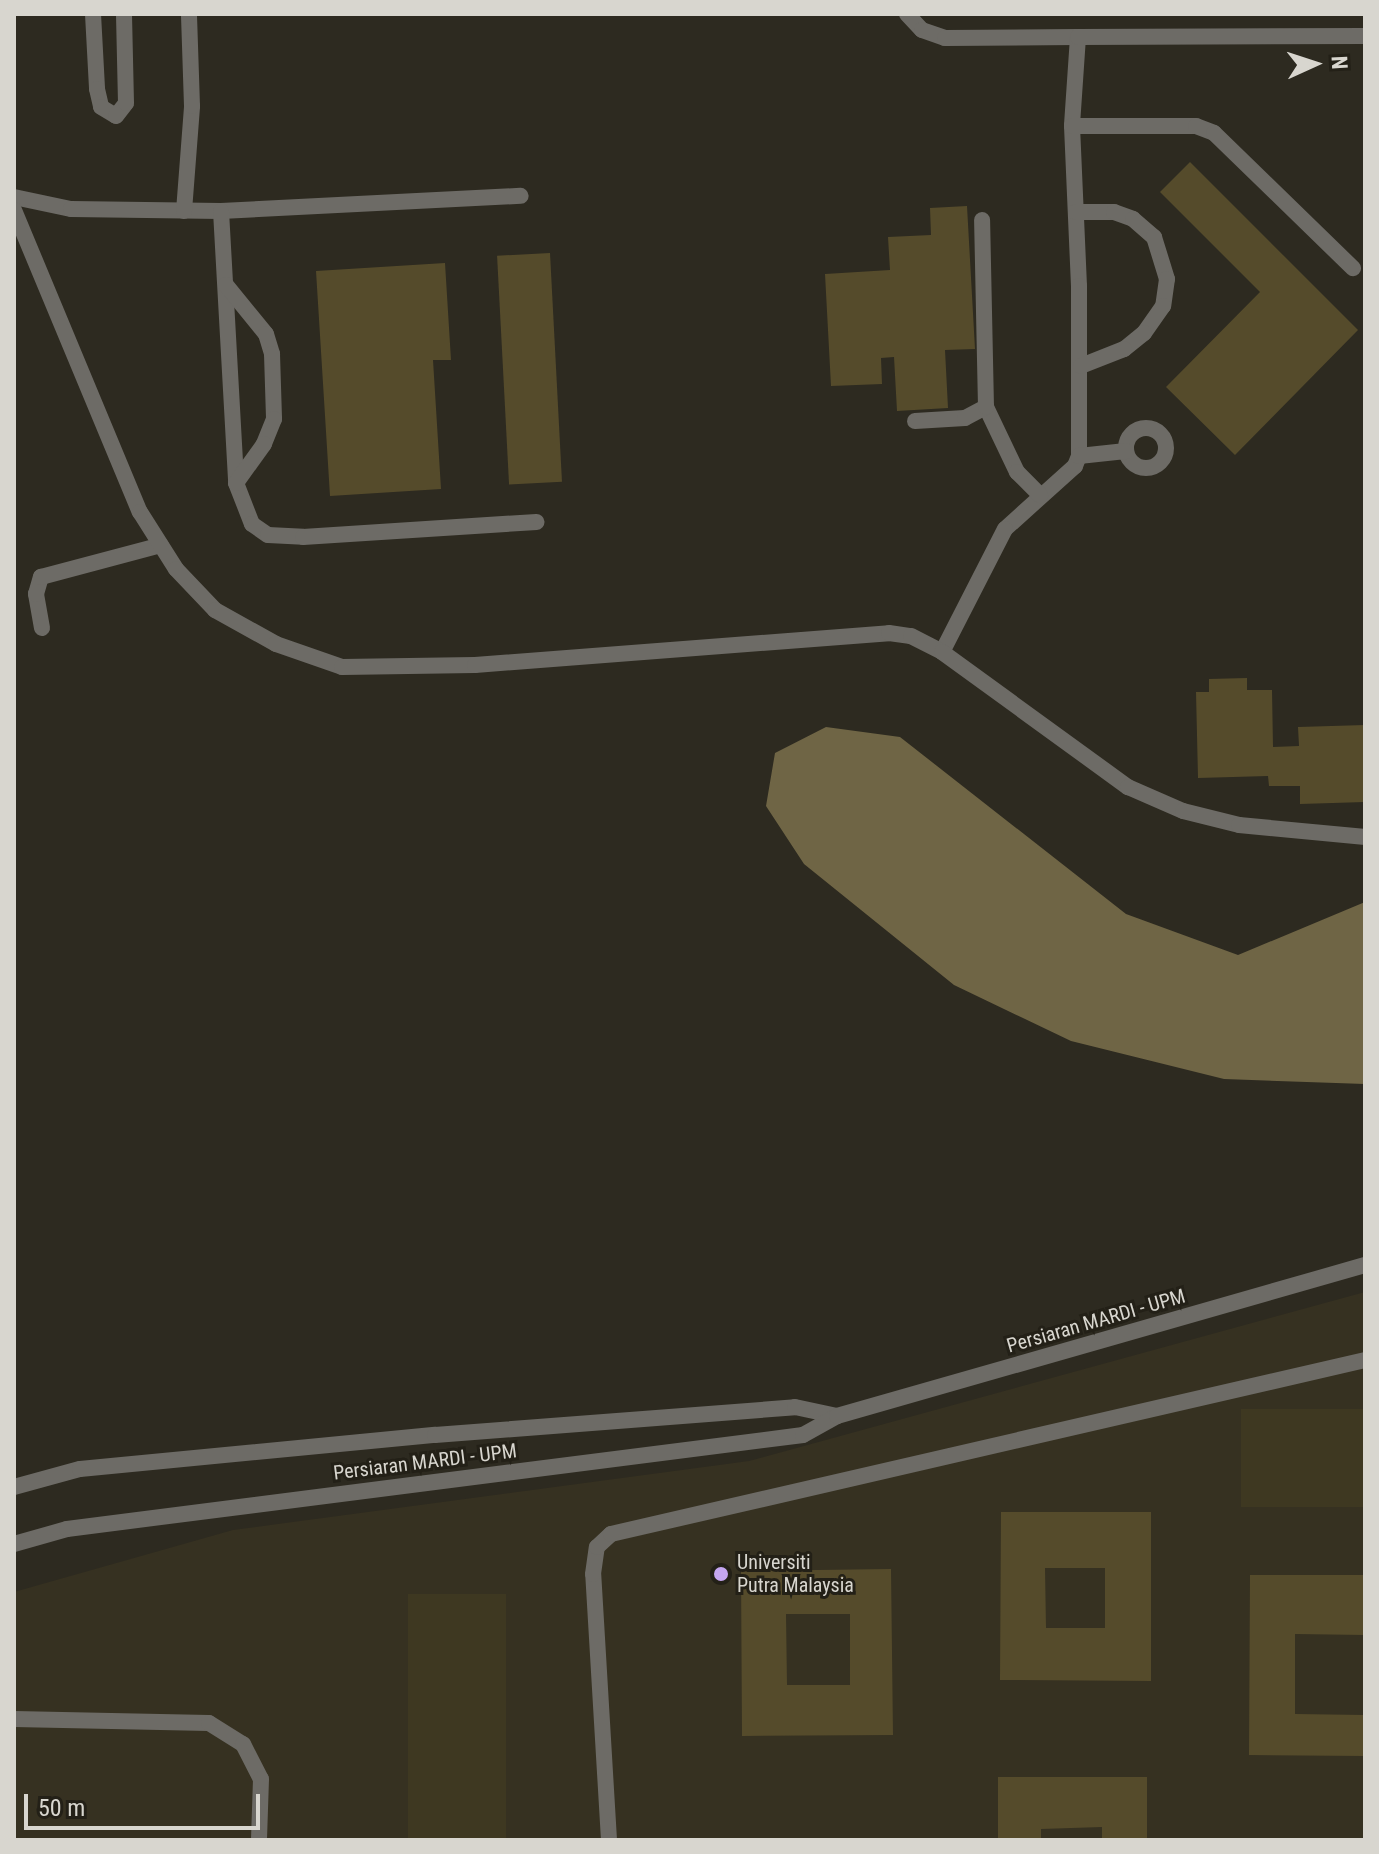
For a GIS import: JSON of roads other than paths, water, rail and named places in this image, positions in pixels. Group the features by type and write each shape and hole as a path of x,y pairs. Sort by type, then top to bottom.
{"street":[{"path":"93,14 101,107 116,116 126,103 124,14"},
{"path":"184,211 192,106 189,14"},
{"path":"907,14 922,30 945,38 1365,36"},
{"path":"942,652 1005,529 1075,466 1079,456 1081,366 1072,126 1078,37"},
{"path":"1072,126 1196,126 1214,133 1353,268"},
{"path":"14,197 71,209 221,211 521,196"},
{"path":"14,210 140,512 161,545 215,610 287,649 342,667 475,665 889,633 911,636 942,652 1128,787 1183,811 1239,825 1365,837"},
{"path":"221,211 236,483 252,524 268,535 537,522"},
{"path":"1076,212 1114,212 1133,219 1154,237 1167,279 1163,306 1144,333 1124,349 1081,366"},
{"path":"982,220 986,407 1017,472 1040,495"},
{"path":"226,285 253,314 272,354 274,419 264,444 236,483"},
{"path":"915,421 965,418 986,407"},
{"path":"1079,456 1126,451"},
{"path":"42,628 36,594 41,577 161,545"},
{"name":"Persiaran MARDI - UPM","path":"14,1544 82,1527 803,1435 837,1416 1365,1265"},
{"path":"609,1840 593,1574 597,1547 611,1534 1365,1360"},
{"name":"Persiaran MARDI - UPM","path":"14,1487 80,1469 435,1435 795,1407 837,1416"},
{"path":"14,1719 209,1723 243,1744 261,1779 259,1840"}],"place":[{"name":"Universiti Putra Malaysia","path":"721,1574"}]}
